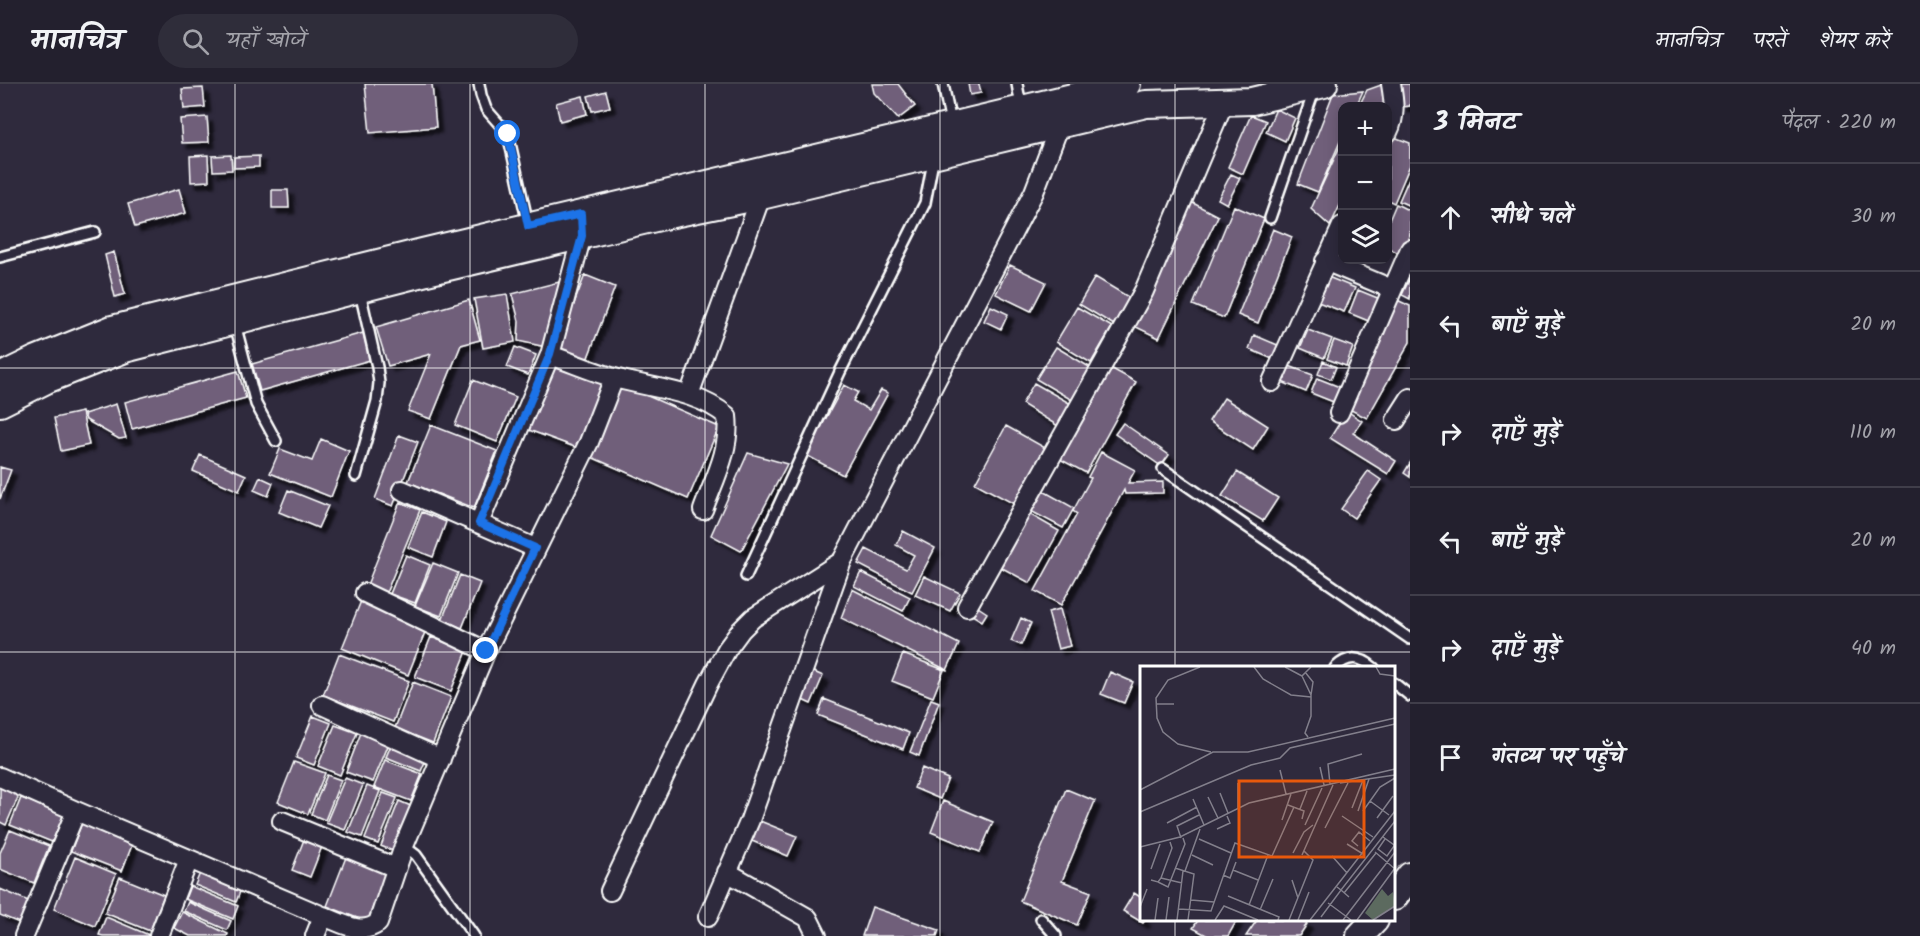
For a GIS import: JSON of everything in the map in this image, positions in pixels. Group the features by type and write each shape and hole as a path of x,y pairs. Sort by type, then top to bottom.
{"main road":[{"path":"0,402 45,380 124,349 427,272 582,225 951,125 1019,96 1127,84"},
{"path":"0,377 35,360 112,329 528,226 582,225 668,215 761,196 1146,104 1226,93 1252,101 1320,85"},
{"path":"1360,936 1374,921"}],"street":[{"path":"1391,84 1395,110 1392,123"},
{"path":"967,607 1144,291 1226,93"},
{"path":"708,917 750,820 842,561 1034,192 1060,124"},
{"path":"689,395 761,196"},
{"path":"479,523 550,354 582,225"},
{"path":"1272,382 1338,234"},
{"path":"1339,413 1410,249"},
{"path":"1325,261 1392,289"},
{"path":"550,354 614,378 689,395 715,406 727,416 729,432 726,449 703,510"},
{"path":"0,777 323,916 362,931 371,929 378,923 404,846 486,651 589,442 614,378"},
{"path":"1396,420 1410,398"},
{"path":"402,490 535,548"},
{"path":"610,891 708,684 727,649 753,618 842,561"},
{"path":"365,593 486,651"},
{"path":"322,705 441,759"},
{"path":"24,936 76,811"},
{"path":"282,820 396,868"},
{"path":"159,936 189,859"},
{"path":"727,872 808,918 817,936"},
{"path":"315,936 323,916"}],"lane":[{"path":"479,84 486,109 508,134 528,226"},
{"path":"943,84 951,125"},
{"path":"1270,218 1320,85"},
{"path":"746,576 840,372 925,203 934,154"},
{"path":"0,257 95,232"},
{"path":"356,476 379,383 360,290"},
{"path":"234,322 256,404 276,441"},
{"path":"1163,469 1410,639"},
{"path":"1338,666 1349,658 1358,658 1371,666"},
{"path":"1395,684 1410,696"},
{"path":"404,846 416,855 474,936"},
{"path":"1041,919 1056,936"}],"building":[{"path":"365,84 432,84 436,127 370,133"},
{"path":"872,84 898,84 915,106 898,119 874,93"},
{"path":"968,84 979,84 981,93 970,95"},
{"path":"1384,84 1387,102 1361,102 1367,90"},
{"path":"1400,84 1410,84 1410,106 1402,107"},
{"path":"203,88 205,107 184,109 182,89"},
{"path":"606,91 610,107 592,111 588,96"},
{"path":"1363,91 1358,102 1338,102 1338,146 1318,192 1298,184 1333,94"},
{"path":"583,96 587,114 560,121 556,103"},
{"path":"1276,109 1295,118 1285,141 1266,132"},
{"path":"1251,115 1266,121 1243,174 1228,167"},
{"path":"207,117 209,142 182,143 180,119"},
{"path":"1394,137 1410,143 1410,165 1394,203 1392,202 1392,142"},
{"path":"1338,151 1338,209 1330,226 1311,209"},
{"path":"208,155 209,181 191,182 190,156"},
{"path":"231,155 232,170 213,171 212,156"},
{"path":"259,156 259,167 234,168 234,157"},
{"path":"1231,174 1240,178 1227,204 1218,199"},
{"path":"1410,176 1410,206 1399,201"},
{"path":"179,189 186,213 135,227 128,204"},
{"path":"272,190 288,190 289,208 272,208"},
{"path":"1191,202 1218,216 1159,338 1132,325"},
{"path":"1396,204 1410,211 1410,234 1401,254 1392,250 1392,214"},
{"path":"1234,206 1264,219 1224,318 1193,305"},
{"path":"1273,229 1292,237 1258,323 1238,315"},
{"path":"114,252 125,294 115,297 105,255"},
{"path":"1010,265 1046,282 1031,311 996,294"},
{"path":"585,275 615,287 587,360 557,348"},
{"path":"1095,277 1130,298 1114,325 1079,304"},
{"path":"1328,277 1355,288 1344,312 1318,302"},
{"path":"1410,278 1410,299 1402,295"},
{"path":"563,281 546,347 518,341 519,321 512,294"},
{"path":"1358,290 1380,299 1371,322 1349,313"},
{"path":"507,294 515,342 483,348 474,299"},
{"path":"1395,299 1410,306 1410,342 1367,418 1347,408"},
{"path":"469,300 480,340 461,345 431,419 408,411 431,354 388,366 376,327"},
{"path":"991,306 1008,314 1001,329 984,321"},
{"path":"1077,307 1112,327 1091,363 1056,342"},
{"path":"1308,330 1332,339 1324,358 1300,348"},
{"path":"363,333 370,360 260,391 252,364"},
{"path":"1254,335 1280,346 1275,360 1249,349"},
{"path":"1334,340 1353,347 1346,366 1327,359"},
{"path":"515,347 536,355 528,375 507,367"},
{"path":"1056,347 1091,368 1072,400 1036,379"},
{"path":"1323,361 1336,367 1331,379 1318,374"},
{"path":"552,363 605,384 580,449 526,429"},
{"path":"1107,366 1136,382 1086,473 1056,457"},
{"path":"1289,366 1313,375 1306,392 1282,382"},
{"path":"238,371 246,398 132,429 125,402"},
{"path":"1317,378 1342,388 1336,403 1311,393"},
{"path":"473,380 516,397 497,442 455,425"},
{"path":"1034,383 1071,404 1058,426 1022,404"},
{"path":"620,384 719,427 688,499 589,456"},
{"path":"844,385 858,392 853,401 869,410 881,390 888,393 843,475 806,455"},
{"path":"1224,398 1268,426 1253,450 1209,421"},
{"path":"116,404 126,438 119,439 86,420 84,414"},
{"path":"1347,411 1362,421 1353,433 1396,461 1388,474 1330,438"},
{"path":"82,412 89,445 61,451 54,418"},
{"path":"1123,423 1169,455 1161,466 1115,434"},
{"path":"431,425 497,451 474,508 408,482"},
{"path":"1006,426 1047,449 1016,505 975,483"},
{"path":"399,435 418,442 393,506 375,499"},
{"path":"321,439 349,451 331,497 270,473 280,449 312,461"},
{"path":"1101,452 1135,470 1128,483 1163,482 1163,493 1125,494 1124,490 1061,605 1035,591 1077,514 1073,511 1091,478 1088,477"},
{"path":"748,453 787,464 741,551 711,535"},
{"path":"200,455 246,475 239,491 193,471"},
{"path":"1410,463 1410,477 1404,473"},
{"path":"0,467 11,470 0,499"},
{"path":"1368,471 1381,480 1354,518 1341,509"},
{"path":"1237,472 1278,498 1263,521 1222,496"},
{"path":"260,477 273,483 268,496 254,490"},
{"path":"1038,488 1074,508 1063,528 1027,509"},
{"path":"288,490 328,506 318,528 279,512"},
{"path":"400,502 420,510 386,593 367,585"},
{"path":"1024,511 1059,531 1030,583 995,564"},
{"path":"422,512 446,522 433,557 408,547"},
{"path":"903,531 935,548 912,592 858,564 866,549 906,569 914,555 896,545"},
{"path":"406,555 430,565 415,603 390,594"},
{"path":"433,563 458,573 441,616 415,606"},
{"path":"861,572 910,597 903,611 854,586"},
{"path":"460,575 480,583 462,628 442,620"},
{"path":"924,576 960,593 950,611 915,595"},
{"path":"852,589 959,644 947,670 841,618"},
{"path":"361,601 427,627 408,675 342,648"},
{"path":"978,607 987,613 982,621 972,615"},
{"path":"1060,609 1070,646 1058,649 1048,612"},
{"path":"1021,618 1031,623 1021,645 1011,641"},
{"path":"431,637 467,651 451,691 415,677"},
{"path":"339,654 409,681 393,722 323,695"},
{"path":"903,654 944,670 933,697 892,681"},
{"path":"807,669 823,676 811,704 796,697"},
{"path":"1110,672 1133,682 1124,703 1101,694"},
{"path":"413,682 451,697 433,743 395,728"},
{"path":"824,699 909,733 903,749 818,715"},
{"path":"931,699 939,702 919,756 910,752"},
{"path":"313,716 331,723 314,765 296,758"},
{"path":"335,725 357,733 340,775 318,766"},
{"path":"362,730 390,741 373,782 346,772"},
{"path":"392,743 427,757 421,771 386,757"},
{"path":"385,760 422,774 411,801 374,787"},
{"path":"294,762 325,773 308,814 278,802"},
{"path":"922,768 948,779 940,799 914,788"},
{"path":"327,775 341,780 325,820 311,814"},
{"path":"345,778 363,785 345,830 326,823"},
{"path":"367,786 380,791 362,837 348,832"},
{"path":"0,787 19,795 6,825 0,822"},
{"path":"1066,789 1095,801 1062,881 1091,892 1077,925 1020,901"},
{"path":"383,793 397,798 378,844 365,839"},
{"path":"21,798 64,814 52,842 10,825"},
{"path":"399,801 413,807 395,852 381,846"},
{"path":"943,801 993,822 980,852 931,832"},
{"path":"83,820 134,840 122,871 71,851"},
{"path":"760,821 797,836 788,856 752,841"},
{"path":"10,830 49,846 34,883 0,869 0,853"},
{"path":"305,837 323,844 310,877 292,870"},
{"path":"348,852 388,869 367,922 327,906"},
{"path":"75,857 116,874 95,926 54,909"},
{"path":"200,873 241,889 236,902 195,885"},
{"path":"120,877 164,895 150,931 105,913"},
{"path":"190,886 238,906 233,919 185,899"},
{"path":"0,889 33,903 24,925 0,915"},
{"path":"1134,893 1140,897 1140,921 1144,921 1143,923 1123,911"},
{"path":"188,902 231,921 227,930 184,911"},
{"path":"872,907 939,930 937,936 862,936"},
{"path":"182,912 228,934 227,936 190,936 174,928"},
{"path":"106,917 149,935 99,935"},
{"path":"1197,921 1236,921 1228,936 1208,936 1193,928"},
{"path":"1256,921 1302,921 1307,924 1299,936 1246,936"}],"route":[{"path":"486,651 535,548 479,523 550,354 582,236 581,214 528,226 508,134"}]}
